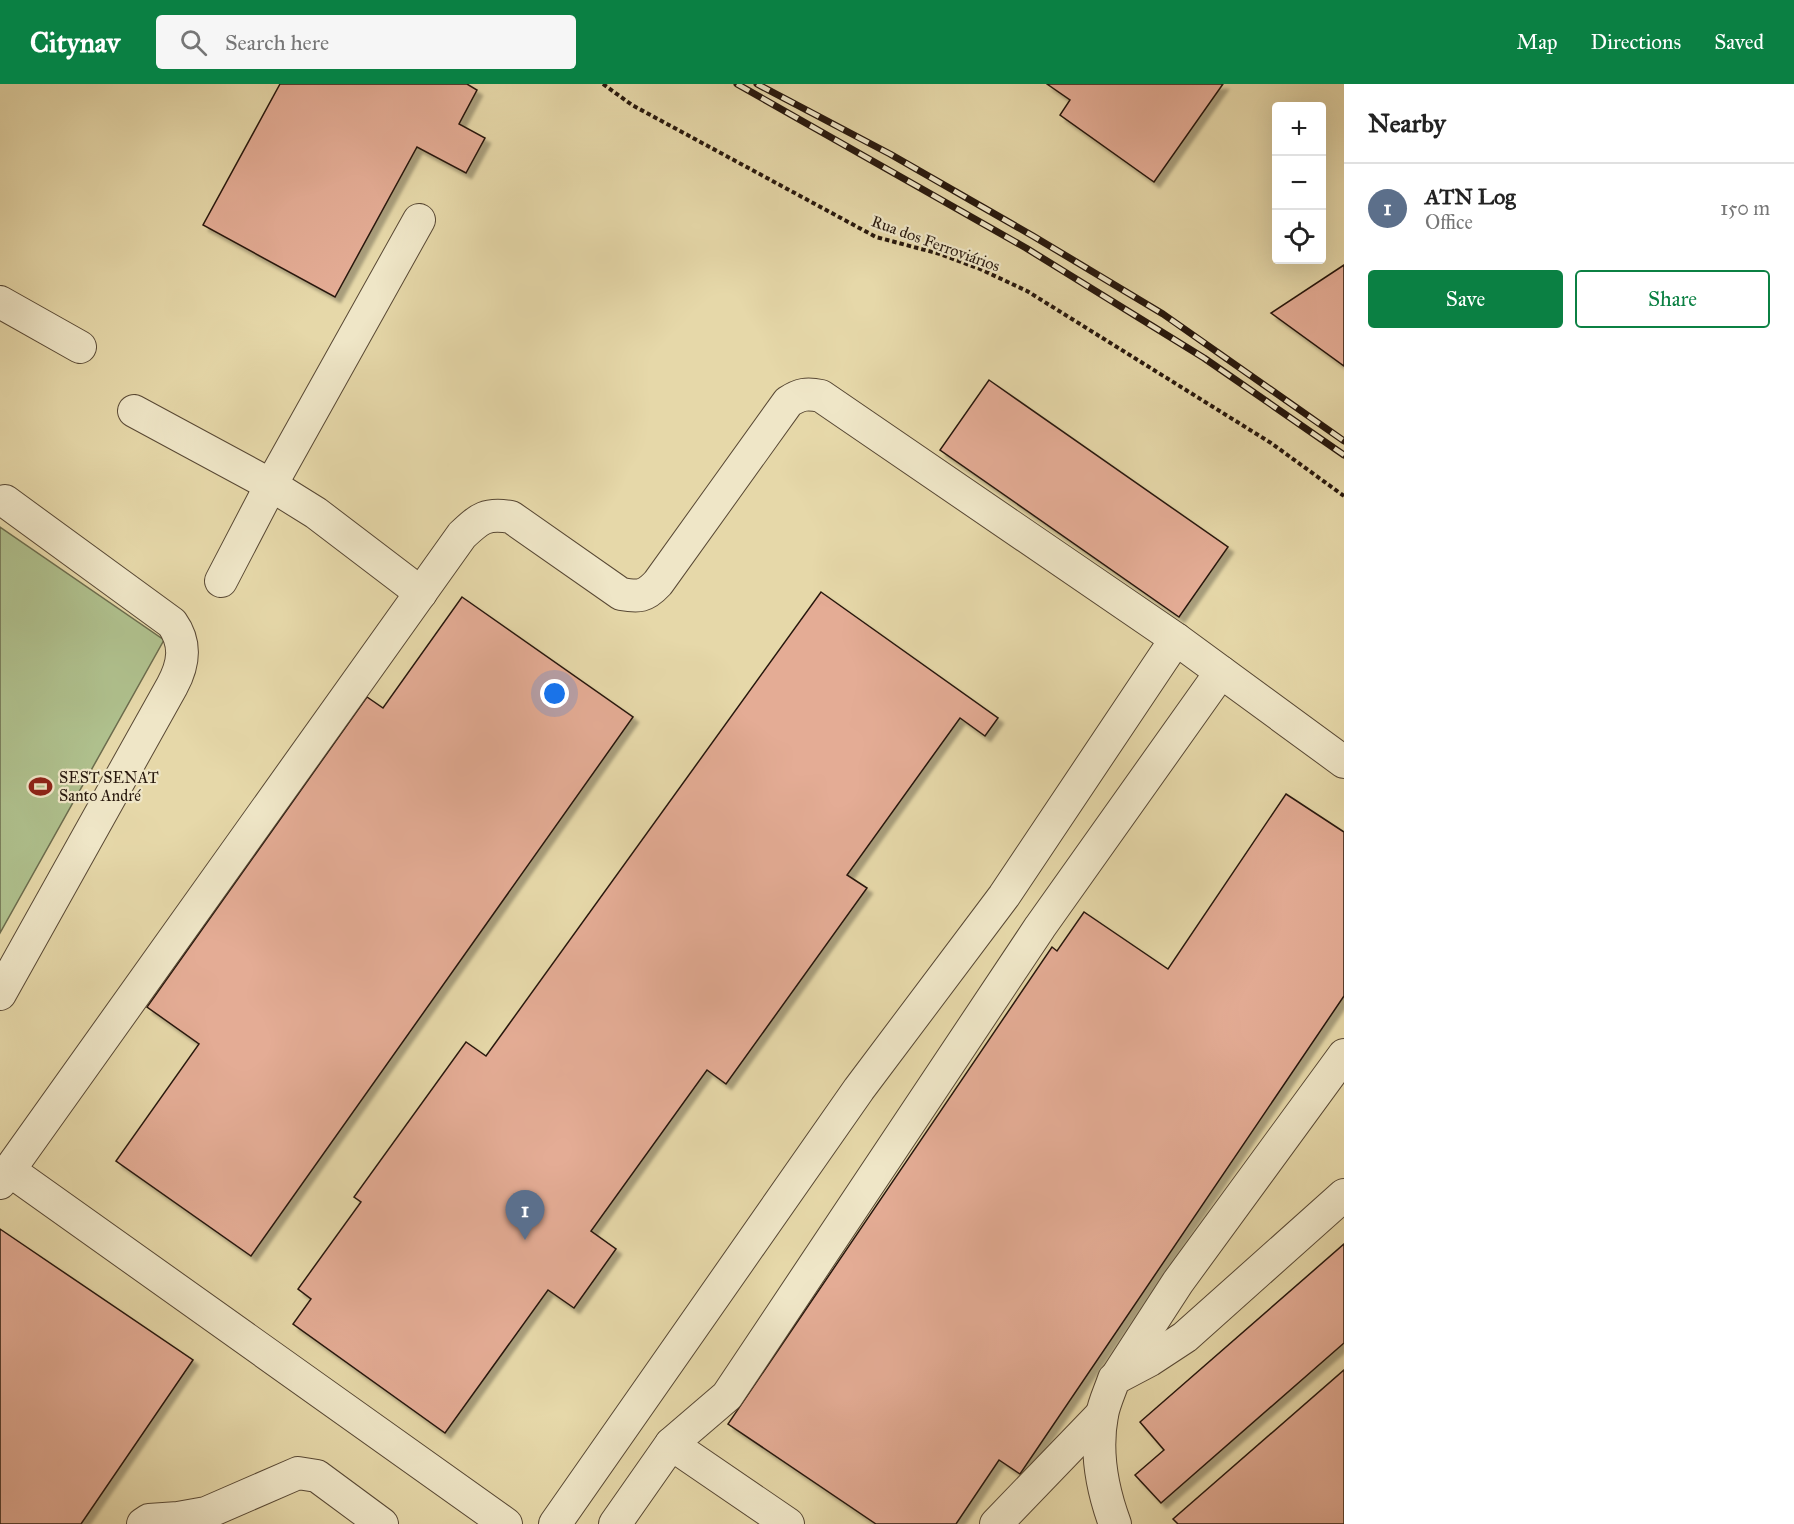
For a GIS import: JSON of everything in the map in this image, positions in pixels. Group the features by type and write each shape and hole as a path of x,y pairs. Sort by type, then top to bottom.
{"lane":[{"path":"221,581 271,485 418,220"},
{"path":"0,302 80,348"},
{"path":"506,1524 4,1177 462,535 477,521 493,514 511,517 621,594 636,596 648,593 658,583 788,402 798,395 821,396 1176,639 1344,762"},
{"path":"134,411 271,485 316,513 421,593"},
{"path":"0,994 172,686 179,672 182,649 180,634 172,622 5,501"},
{"path":"555,1524 859,1089 1004,896 1176,639"},
{"path":"615,1524 671,1444 727,1396 1040,927 1221,672"},
{"path":"1115,1524 1104,1495 1099,1453 1102,1414 1114,1379 1179,1282 1344,1054"},
{"path":"1114,1379 1185,1337 1344,1195"},
{"path":"996,1524 1102,1414"},
{"path":"671,1444 788,1524"},
{"path":"143,1524 149,1520 190,1517 206,1513 298,1473 316,1476 382,1524"}],"path":[{"name":"Rua dos Ferroviários","path":"603,84 632,105 876,237 960,261 1027,291 1271,443 1344,496"}],"green space":[{"name":"SEST SENAT Santo André","path":"0,527 164,640 0,933"}],"building":[{"path":"280,84 467,84 477,90 459,124 485,138 466,173 417,147 335,297 203,225"},
{"path":"1047,84 1223,84 1154,182 1060,115 1070,100"},
{"path":"1344,265 1344,366 1271,313"},
{"path":"989,380 1228,547 1179,617 940,450"},
{"path":"821,592 998,718 985,736 960,718 847,875 867,888 726,1084 707,1070 591,1231 616,1249 574,1308 548,1290 445,1433 293,1324 311,1299 298,1289 361,1202 354,1197 466,1042 486,1056"},
{"path":"462,597 633,717 251,1256 116,1161 199,1044 147,1007 367,697 383,708"},
{"path":"1286,794 1344,832 1344,996 1020,1474 999,1460 956,1524 876,1524 728,1424 1052,947 1057,951 1084,912 1168,969"},
{"path":"0,1229 193,1360 81,1524 0,1524"},
{"path":"1344,1244 1344,1343 1161,1503 1135,1475 1164,1450 1140,1422"},
{"path":"1344,1370 1344,1524 1178,1524 1173,1519"}],"railway":[{"path":"737,84 1026,248 1204,358 1344,455"},
{"path":"757,84 890,154 1163,314 1344,441"}],"place":[{"name":"SEST SENAT Santo André","path":"41,786"},
{"name":"ATN Log","path":"525,1240"}]}
